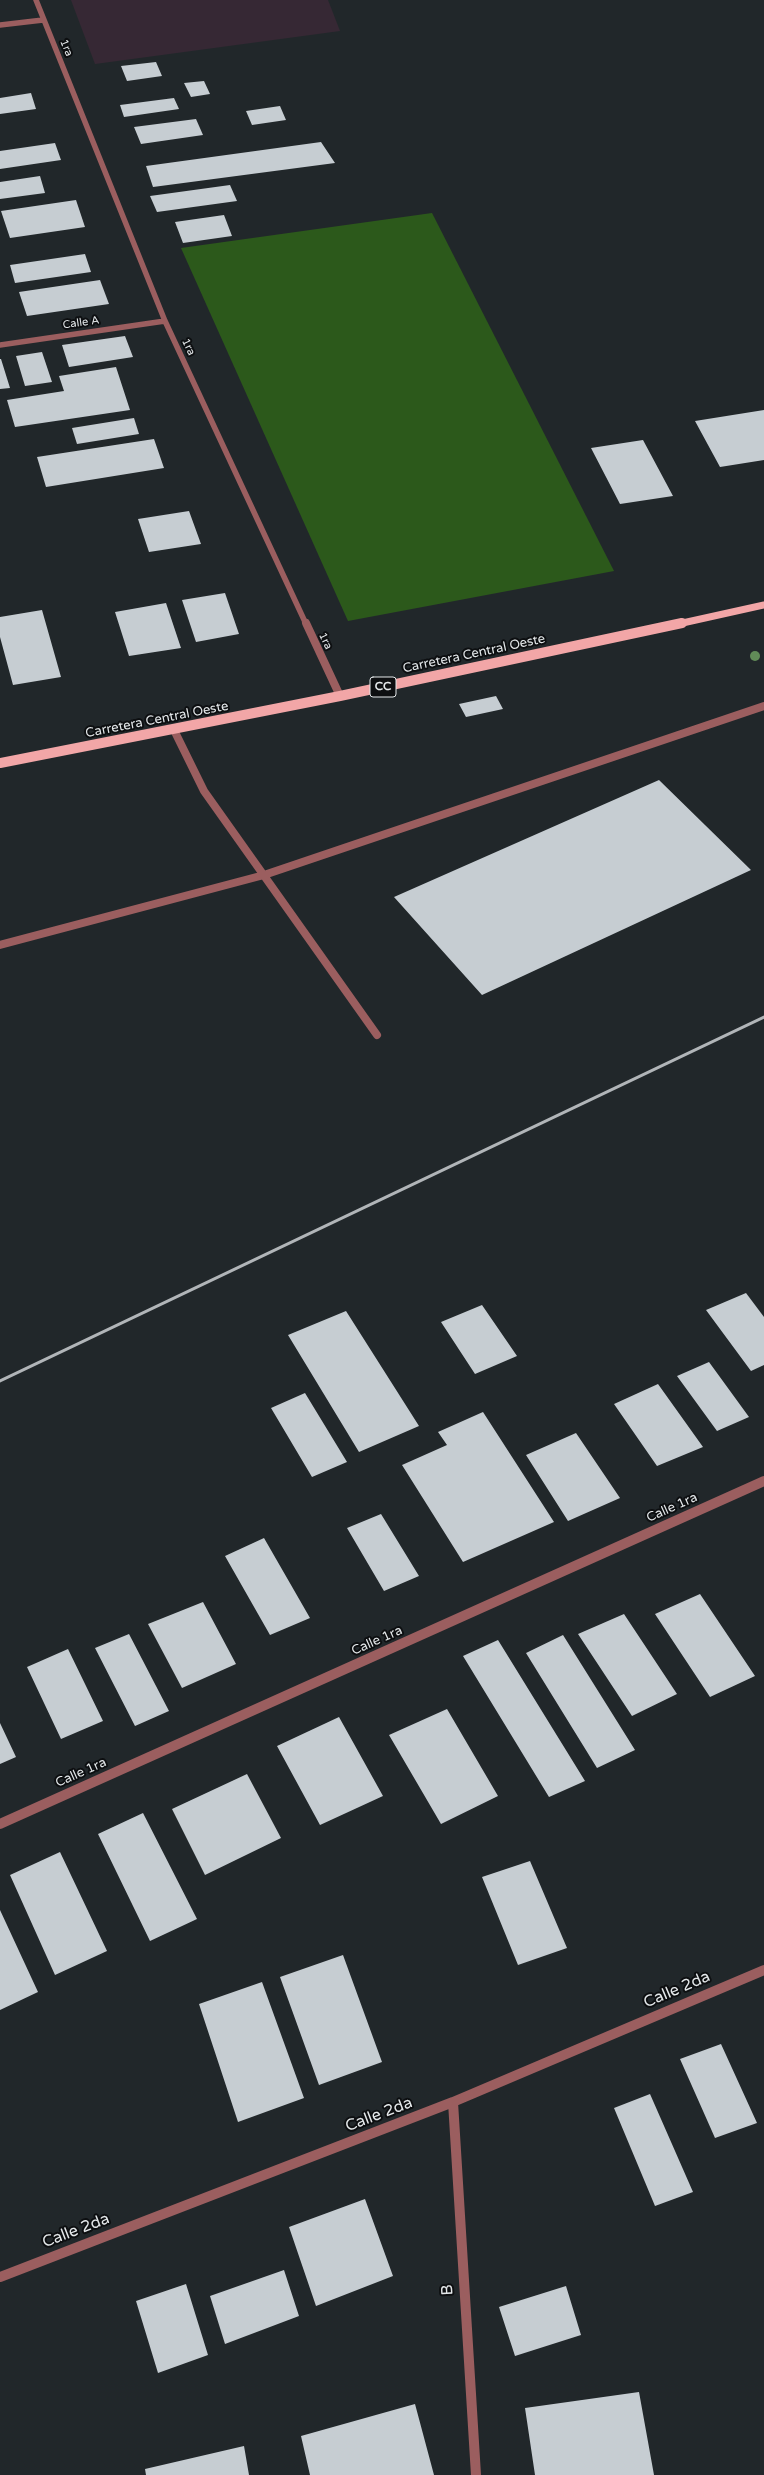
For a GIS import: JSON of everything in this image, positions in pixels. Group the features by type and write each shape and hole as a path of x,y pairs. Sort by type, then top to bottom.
{"main road":[{"name":"Carretera Central Oeste","path":"0,763 174,730 340,696 764,605"}],"street":[{"name":"1ra","path":"36,0 165,321 340,696"},
{"path":"0,25 43,20"},
{"name":"Calle A","path":"0,345 165,321"},
{"path":"0,945 264,875 764,706"},
{"path":"174,730 204,791 377,1035"},
{"name":"Calle 1ra","path":"0,1824 764,1481"},
{"name":"Calle 2da","path":"0,2277 453,2102 764,1970"},
{"name":"B","path":"453,2102 476,2475"}],"shaded area":[{"path":"71,0 328,0 340,31 95,64"}],"green space":[{"path":"432,213 614,571 348,621 181,248"}],"building":[{"path":"156,62 162,76 127,81 121,66"},
{"path":"204,81 210,94 191,97 184,83"},
{"path":"31,93 36,109 0,114 0,98"},
{"path":"174,98 179,109 124,117 120,105"},
{"path":"280,106 286,120 252,125 246,111"},
{"path":"196,119 203,135 141,144 134,127"},
{"path":"321,142 335,163 153,187 146,166"},
{"path":"55,143 61,160 0,169 0,151"},
{"path":"40,176 45,193 0,199 0,182"},
{"path":"230,185 237,201 157,212 150,196"},
{"path":"76,200 85,227 10,238 1,211"},
{"path":"224,215 232,236 183,243 175,222"},
{"path":"85,254 91,272 15,283 10,265"},
{"path":"100,280 109,304 27,316 19,292"},
{"path":"125,336 133,357 69,367 62,345"},
{"path":"42,352 52,382 25,386 16,356"},
{"path":"1,359 10,388 0,389"},
{"path":"116,367 130,410 15,427 7,400 64,391 59,376"},
{"path":"764,410 764,460 720,467 695,421"},
{"path":"134,418 139,434 77,444 72,428"},
{"path":"154,439 164,468 46,487 37,457"},
{"path":"643,440 673,496 620,504 591,448"},
{"path":"189,511 201,544 149,552 138,519"},
{"path":"225,593 239,634 196,642 182,600"},
{"path":"166,603 181,648 129,656 115,612"},
{"path":"42,610 61,677 13,685 0,637 0,617"},
{"path":"496,696 503,709 466,717 459,704"},
{"path":"659,780 751,870 482,995 394,897"},
{"path":"746,1293 764,1317 764,1365 751,1371 706,1310"},
{"path":"482,1305 517,1356 475,1374 441,1322"},
{"path":"346,1311 419,1426 359,1452 288,1335"},
{"path":"709,1362 749,1417 717,1431 677,1376"},
{"path":"658,1384 703,1447 657,1466 614,1404"},
{"path":"305,1393 347,1462 312,1477 271,1408"},
{"path":"483,1412 554,1522 463,1562 402,1465 447,1445 438,1432"},
{"path":"576,1433 620,1498 568,1521 526,1455"},
{"path":"381,1514 419,1576 384,1591 347,1528"},
{"path":"264,1538 310,1618 270,1635 225,1556"},
{"path":"700,1594 755,1676 710,1697 655,1614"},
{"path":"203,1602 236,1664 182,1688 148,1624"},
{"path":"624,1614 677,1694 632,1716 578,1634"},
{"path":"129,1634 169,1711 135,1726 95,1648"},
{"path":"563,1635 635,1750 597,1768 526,1653"},
{"path":"498,1640 585,1781 549,1797 463,1656"},
{"path":"68,1649 103,1721 61,1739 27,1667"},
{"path":"447,1709 498,1796 441,1824 389,1735"},
{"path":"339,1717 383,1796 320,1825 277,1746"},
{"path":"0,1723 16,1757 0,1764"},
{"path":"247,1774 281,1838 205,1875 172,1809"},
{"path":"143,1813 197,1919 150,1941 98,1834"},
{"path":"60,1852 107,1951 55,1975 10,1875"},
{"path":"530,1861 567,1948 518,1965 482,1877"},
{"path":"0,1910 38,1992 0,2010"},
{"path":"343,1955 382,2062 319,2085 280,1977"},
{"path":"262,1982 304,2098 238,2122 199,2004"},
{"path":"721,2044 757,2123 715,2138 680,2059"},
{"path":"650,2094 693,2192 655,2206 614,2108"},
{"path":"365,2199 393,2276 316,2306 289,2227"},
{"path":"284,2270 299,2316 225,2344 210,2296"},
{"path":"186,2284 208,2355 158,2373 136,2301"},
{"path":"566,2286 581,2335 515,2356 499,2307"},
{"path":"639,2392 654,2475 535,2475 525,2408"},
{"path":"415,2404 434,2475 310,2475 301,2436"},
{"path":"244,2446 249,2475 146,2475 145,2469"}],"railway":[{"path":"0,1381 764,1017"}]}
